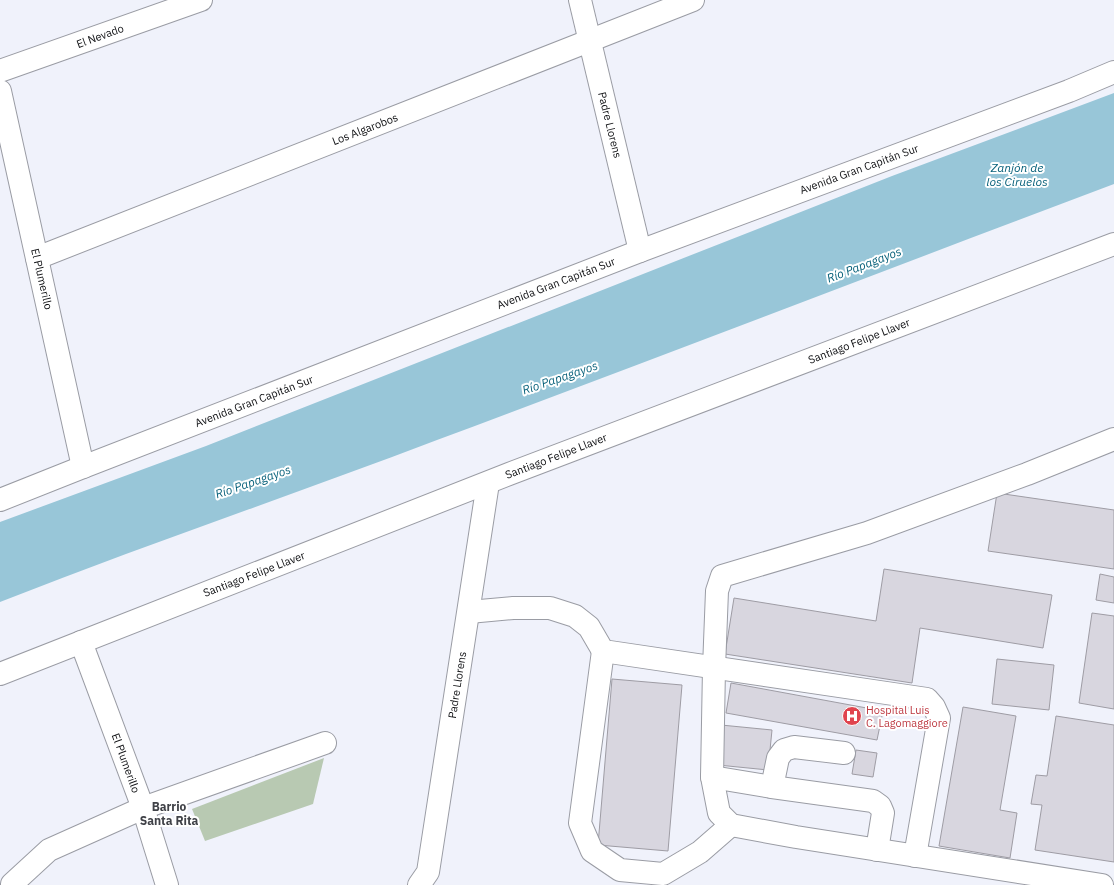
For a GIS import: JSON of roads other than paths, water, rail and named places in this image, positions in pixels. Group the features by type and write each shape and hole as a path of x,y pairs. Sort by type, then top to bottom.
{"street":[{"name":"El Nevado","path":"0,71 175,4 201,0"},
{"name":"Padre Llorens","path":"580,0 640,251"},
{"name":"Los Algarobos","path":"37,258 693,0"},
{"name":"Avenida Gran Capitán Sur","path":"0,500 640,251 1062,93 1114,72"},
{"name":"El Plumerillo","path":"0,91 84,467"},
{"name":"Santiago Felipe Llaver","path":"0,674 488,483 1114,244"},
{"path":"1102,885 796,838 731,825 719,813 712,777 714,668 717,591 722,576 867,532 1027,474 1114,439"},
{"name":"Padre Llorens","path":"419,885 428,872 488,483"},
{"path":"468,612 513,608 550,608 575,616 589,626 603,651 580,823 592,851 620,870 663,874 700,852 731,825"},
{"name":"El Plumerillo","path":"81,642 143,808 167,885"},
{"path":"603,651 926,699 934,707 939,718 915,856"},
{"path":"12,884 49,850 143,808 325,743"},
{"path":"772,787 778,758 784,750 794,747 844,753"},
{"path":"712,777 873,801 880,806 883,813 876,850"}],"water":[{"name":"Zanjón de los Ciruelos","path":"1114,93 1114,184 522,408 109,560 0,602 0,522 206,446 892,176"}],"place":[{"name":"Hospital Luis C. Lagomaggiore","path":"852,716"}],"district":[{"name":"Barrio Santa Rita","path":"169,814"}],"water label":[{"name":"Río Papagayos","path":"864,265"},
{"name":"Río Papagayos","path":"560,378"},
{"name":"Río Papagayos","path":"253,482"}]}
